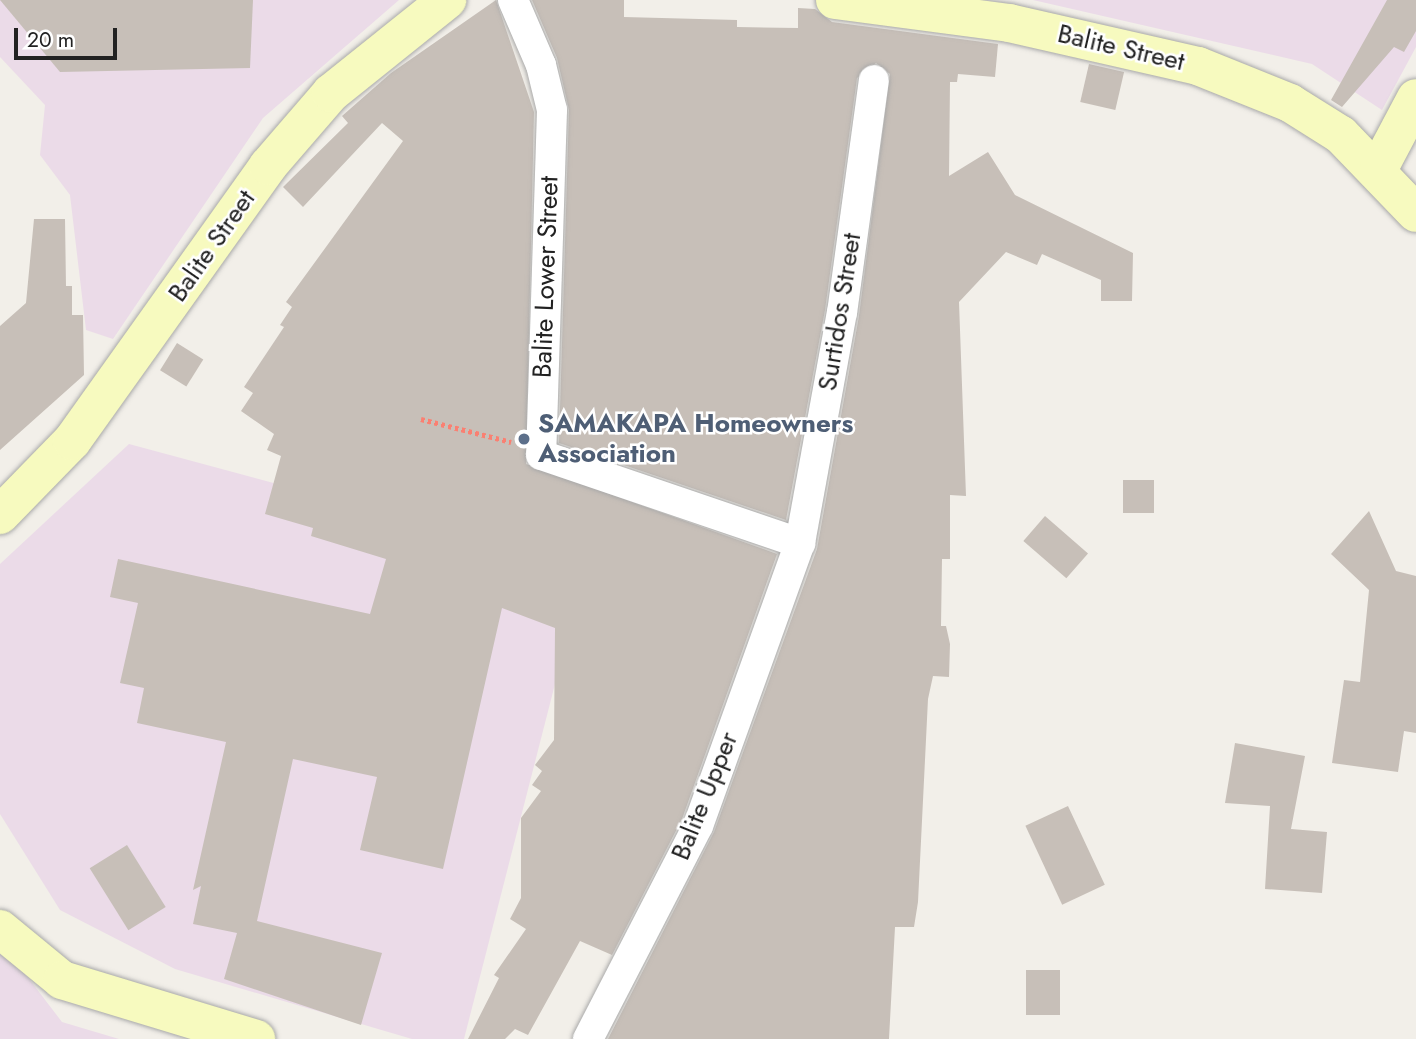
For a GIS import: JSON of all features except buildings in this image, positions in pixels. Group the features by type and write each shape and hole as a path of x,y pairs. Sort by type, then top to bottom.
{"main road":[{"name":"Balite Street","path":"0,515 72,441 268,166 331,93 447,0"},
{"name":"Balite Street","path":"835,0 1009,23 1198,66 1290,103 1379,169 1416,213"},
{"path":"1379,169 1416,98"},
{"path":"0,929 13,946 62,980 256,1039"}],"street":[{"name":"Balite Lower Street","path":"513,0 541,65 551,110 541,455"},
{"name":"Surtidos Street","path":"800,543 840,324 874,80"},
{"path":"541,455 800,543"},
{"name":"Balite Upper","path":"588,1039 698,826 800,543"}],"path":[{"path":"421,419 541,455"}],"shaded area":[{"path":"0,0 399,0 263,118 113,339 86,330 70,195 40,155 45,105 0,57"},
{"path":"1033,0 1416,0 1416,47 1382,110 1312,64"},
{"path":"129,444 585,567 464,1039 412,1039 175,969 60,910 0,814 0,564"},
{"path":"0,941 62,1022 119,1039 0,1039"}],"place":[{"name":"SAMAKAPA Homeowners Association","path":"524,439"}]}
